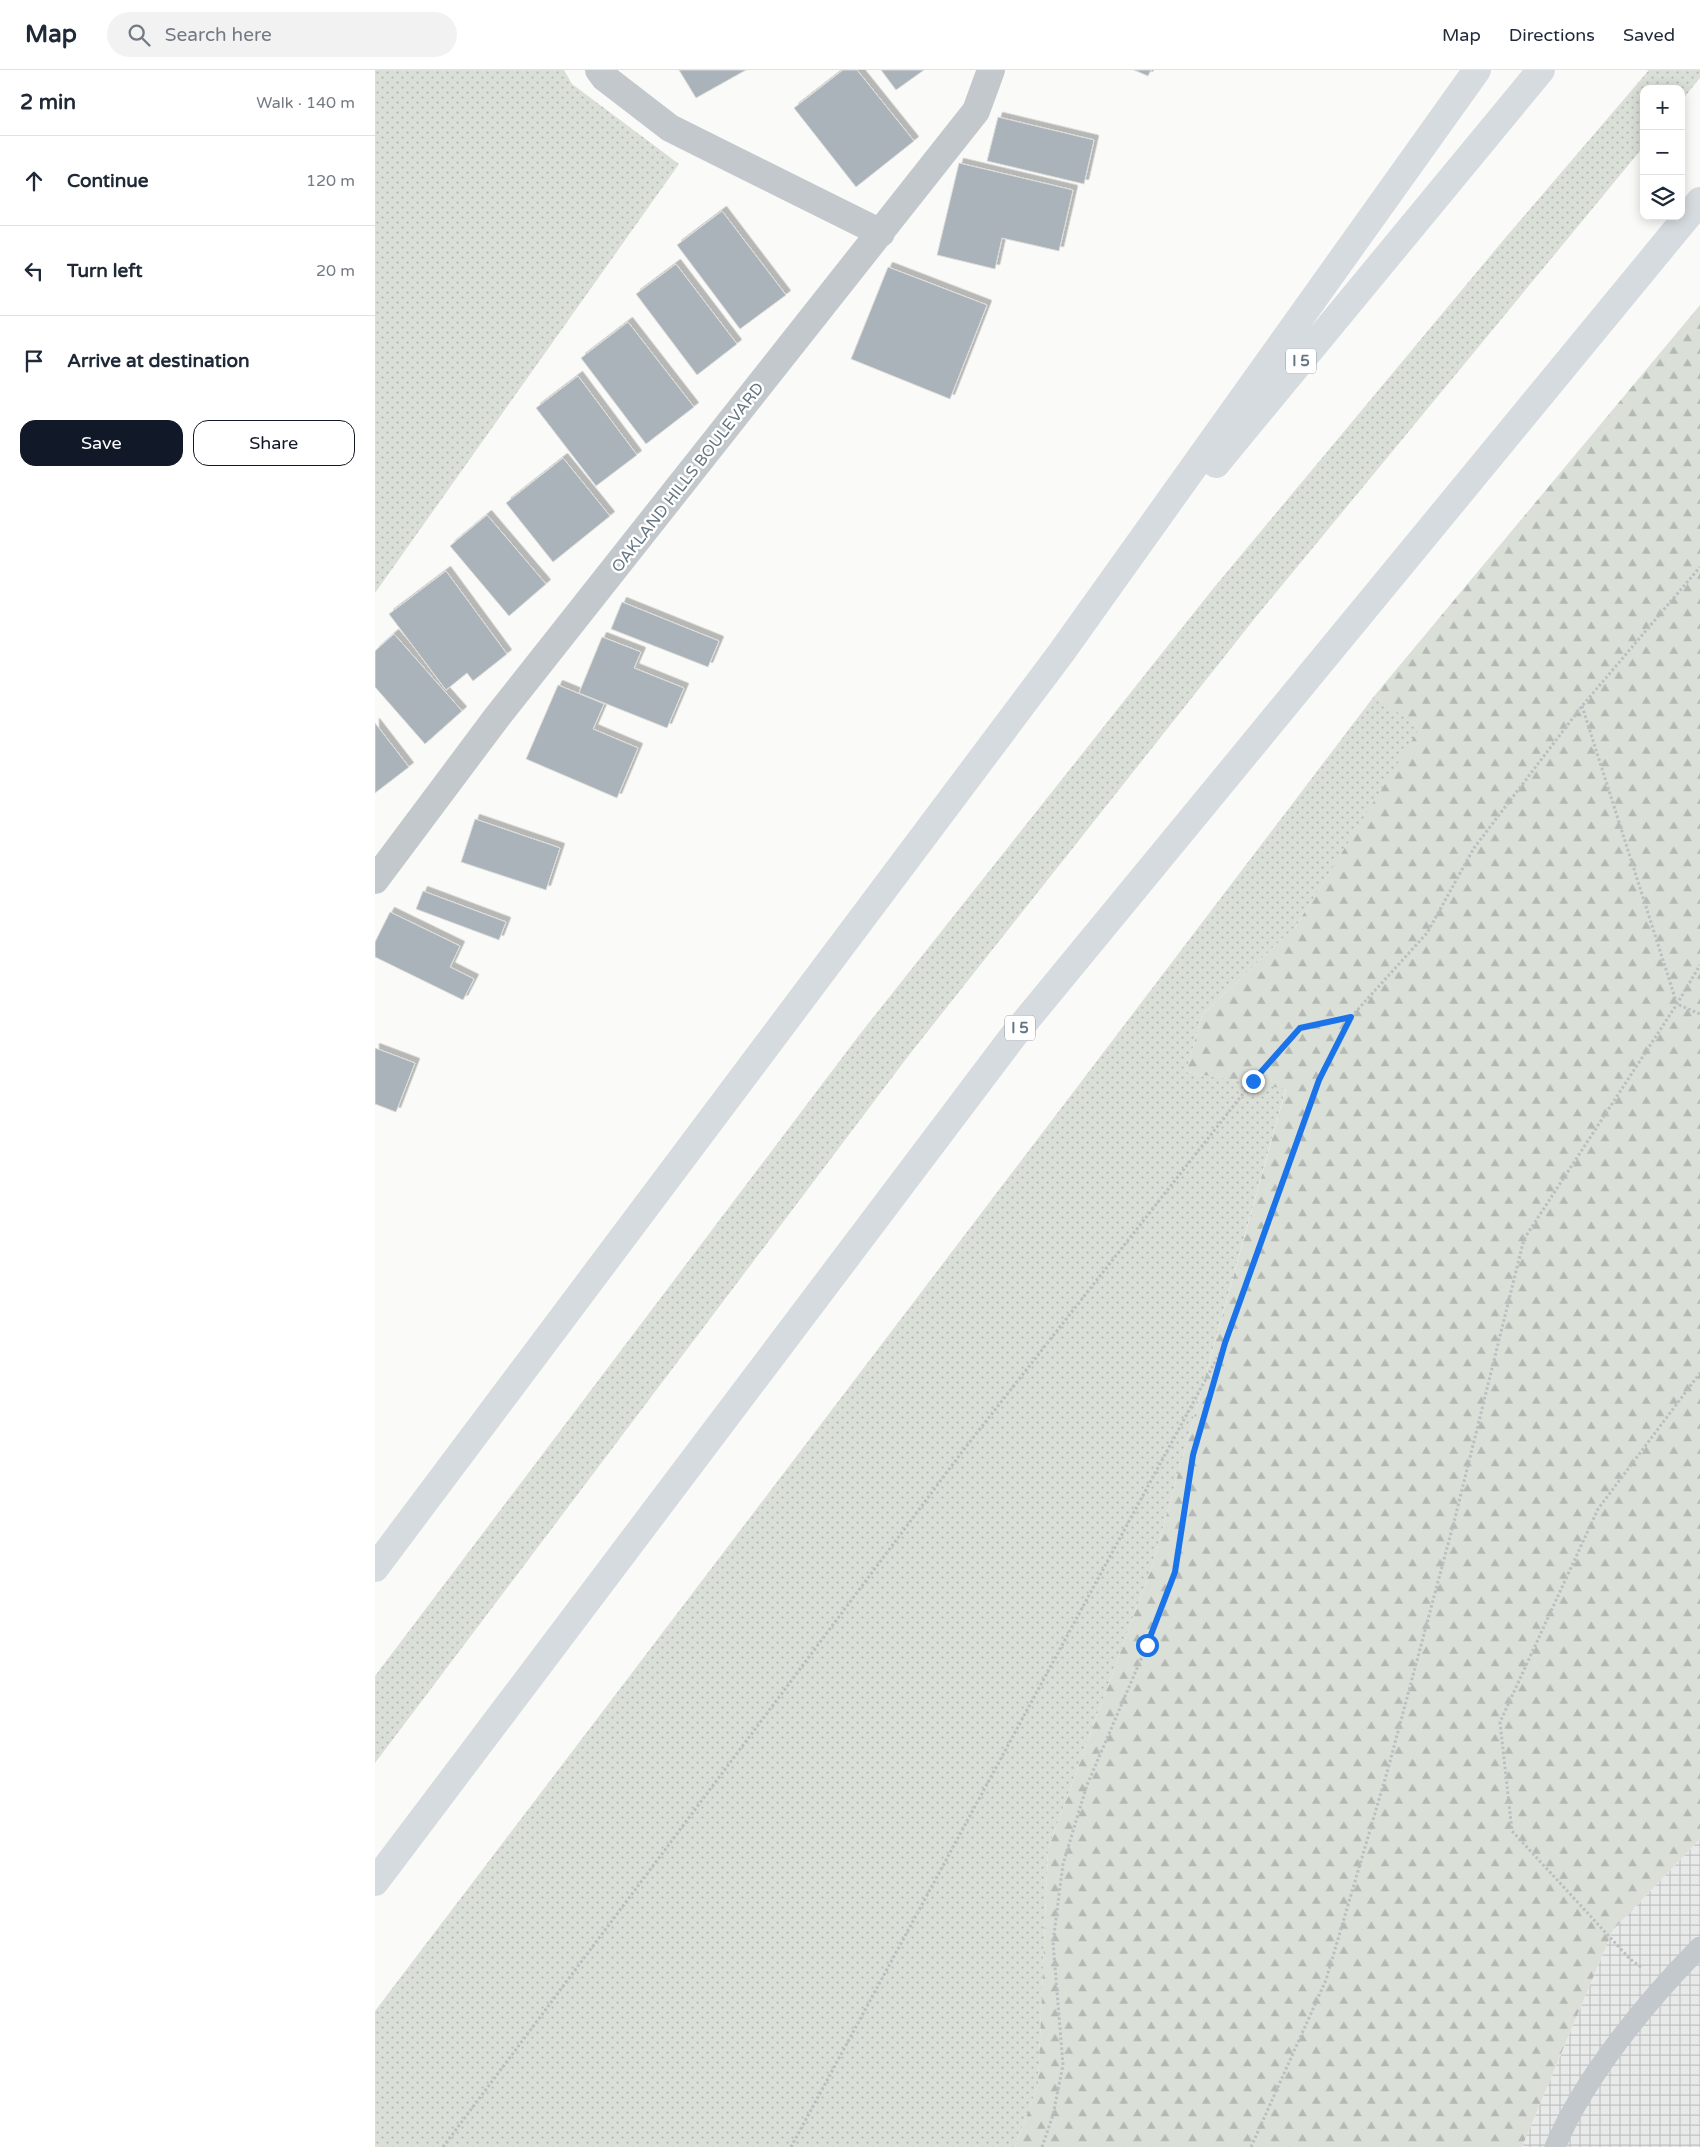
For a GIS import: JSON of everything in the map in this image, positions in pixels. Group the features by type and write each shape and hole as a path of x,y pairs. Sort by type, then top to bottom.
{"highway":[{"path":"1061,653 1477,70"},
{"name":"I 5","path":"375,1568 1061,653 1541,70"},
{"name":"I 5","path":"375,1882 1013,1035 1700,201"}],"street":[{"path":"599,70 605,78 670,128 881,233"},
{"name":"OAKLAND HILLS BOULEVARD","path":"375,880 503,709 976,111 991,70"}],"lane":[{"path":"1555,2147 1581,2096 1606,2059 1664,1984 1700,1947"}],"path":[{"path":"1042,2147 1053,2115 1063,2065 1053,1942 1063,1864 1087,1785 1147,1645 1175,1572 1193,1455 1225,1343 1319,1080 1351,1017 1427,933 1473,848 1582,706 1700,567"},
{"path":"1582,706 1677,1004 1700,1014"},
{"path":"1251,2147 1326,1980 1388,1769 1455,1518 1524,1239 1677,1004 1700,964"},
{"path":"443,2147 965,1448 1253,1081 1300,1028 1351,1017"},
{"path":"791,2147 1225,1343"},
{"path":"1664,1984 1630,1959 1512,1830 1500,1722 1598,1510 1700,1373"}],"shaded area":[{"path":"1700,1839 1700,2147 1522,2147 1613,1930"}],"green space":[{"path":"375,70 564,70 572,84 679,164 375,593"},
{"path":"1649,70 1700,70 1700,78 1685,96 1685,85 1640,85 1640,151 1255,618 909,1055 375,1763 375,1676 860,1034 1212,590 1506,237"},
{"path":"1700,305 1700,1839 1613,1930 1522,2147 1015,2147 1038,2085 1048,1849 1153,1563 1286,1089 1186,1072 1202,1015 1296,926 1419,729 1375,695"},
{"path":"1375,695 1420,729 1296,926 1202,1015 1186,1072 1286,1088 1153,1563 1048,1849 1038,2085 1015,2147 375,2147 375,2011"}],"building":[{"path":"679,70 746,70 696,98"},
{"path":"843,70 857,70 914,141 856,187 794,108"},
{"path":"881,70 924,70 896,90"},
{"path":"1134,70 1151,70 1148,76"},
{"path":"998,117 1094,140 1084,184 987,161"},
{"path":"959,163 1073,190 1059,251 1002,238 995,269 937,255"},
{"path":"722,211 786,295 740,329 677,245"},
{"path":"676,264 737,344 697,375 636,294"},
{"path":"888,267 987,305 950,399 851,359"},
{"path":"628,322 694,407 646,444 581,358"},
{"path":"578,376 637,455 596,486 536,408"},
{"path":"563,458 610,516 553,562 506,503"},
{"path":"487,515 546,584 509,616 450,546"},
{"path":"446,571 507,654 473,681 467,673 446,690 389,614"},
{"path":"622,602 719,641 708,667 611,629"},
{"path":"394,634 462,711 425,744 375,687 375,651"},
{"path":"602,637 641,652 634,668 684,688 667,728 579,693"},
{"path":"558,685 604,704 593,729 638,748 617,798 526,759"},
{"path":"375,723 409,767 375,793"},
{"path":"475,819 560,848 546,890 461,862"},
{"path":"423,891 506,922 499,940 416,909"},
{"path":"390,912 460,946 450,967 474,979 463,1000 375,957 375,942"},
{"path":"375,1048 415,1063 396,1112 375,1104"}],"route":[{"path":"1147,1645 1175,1572 1193,1455 1225,1343 1319,1080 1351,1017 1300,1028 1253,1081"}]}
